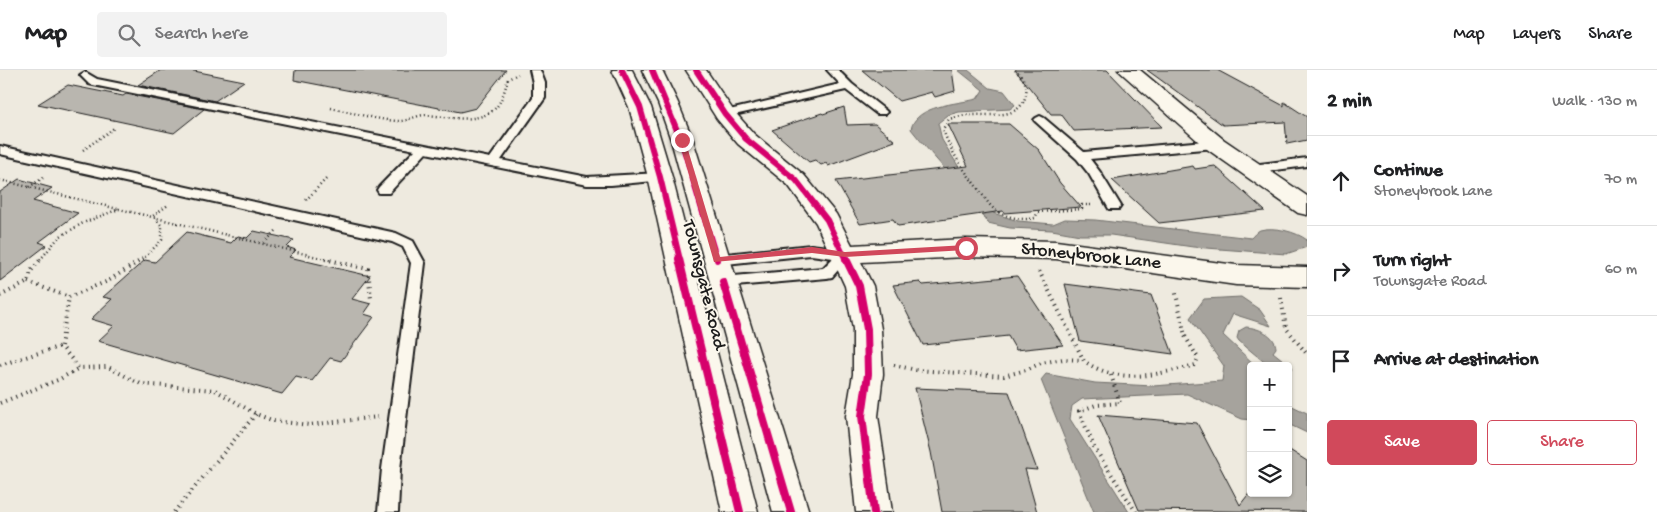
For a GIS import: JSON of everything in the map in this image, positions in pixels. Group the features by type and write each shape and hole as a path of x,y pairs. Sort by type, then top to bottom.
{"street":[{"name":"Townsgate Road","path":"622,70 640,107 660,177 740,512"},
{"name":"Townsgate Road","path":"652,70 668,103 682,140 791,512"},
{"path":"696,70 725,114 746,139 796,180 827,220 859,286 867,330 868,360 862,416 874,512"},
{"path":"1128,70 1215,144 1307,207"},
{"path":"660,177 672,179 680,188 698,246 720,271"},
{"name":"Stoneybrook Lane","path":"845,254 966,248 1056,250 1236,275 1307,276"}],"lane":[{"path":"493,162 539,98 540,82 535,70"},
{"path":"832,70 848,86 881,112"},
{"path":"84,75 93,82 586,180 611,181 660,177"},
{"path":"725,114 848,86"},
{"path":"1040,120 1080,156 1094,172 1114,206"},
{"path":"1080,156 1215,144"},
{"path":"384,190 424,148"},
{"path":"0,150 396,238 408,244 418,263 398,415 388,512"},
{"path":"1252,169 1307,162"},
{"name":"Stoneybrook Lane","path":"720,271 812,250 845,254"},
{"path":"720,271 827,273 845,254"}],"path":[{"path":"331,108 400,121 422,115 462,120 479,118 493,111 502,100 508,79 520,73 518,70"},
{"path":"1014,70 1024,78 1027,84 1025,102 1020,108 1008,114 965,115 949,119 943,129 947,143 961,166 994,209 1008,216 1032,220 1038,212 1082,209 1082,205 1114,206"},
{"path":"0,180 368,268 371,299"},
{"path":"153,216 186,191"},
{"path":"28,282 31,271 59,237 83,223 119,209"},
{"path":"0,296 28,282 69,297 117,278 148,255 162,240 162,226 153,216"},
{"path":"1027,249 1068,326 1082,360"},
{"path":"868,360 916,370 1004,376 1026,370 1041,363 1063,359 1082,360 1103,373 1122,377 1175,370 1195,365 1198,358 1185,336 1177,305 1172,266"},
{"path":"1280,276 1281,306 1286,328 1307,354"},
{"path":"69,297 61,346 79,368"},
{"path":"0,365 61,346"},
{"path":"0,403 60,379 79,368 108,367 141,384 215,390 256,414 274,421 309,425 398,415"},
{"path":"1111,375 1120,403 1096,405 1079,411 1095,449 1136,512"},
{"path":"174,512 256,414"}],"shaded area":[{"path":"958,70 968,70 990,88 1004,91 1015,105 1010,109 959,112 948,115 938,123 942,140 975,193 993,213 1018,221 1053,224 1065,219 1095,220 1251,238 1260,230 1278,229 1303,237 1307,240 1307,247 1286,254 1193,247 1111,235 1080,235 1052,230 1010,228 988,223 970,198 911,129 914,121 929,110 977,99 983,90"},
{"path":"1241,297 1260,310 1271,326 1233,314 1223,335 1252,362 1247,362 1247,420 1187,394 1082,399 1072,406 1070,419 1129,512 1094,512 1041,380 1046,374 1095,383 1153,386 1222,381 1224,366 1190,318 1204,299"},
{"path":"1246,327 1261,330 1269,335 1275,343 1276,348 1273,352 1286,362 1264,362 1239,341 1237,338 1239,331"},
{"path":"1292,406 1307,413 1307,433 1292,426"}],"building":[{"path":"161,70 189,70 244,81 215,101 138,85"},
{"path":"295,70 506,70 476,108 460,112 294,80"},
{"path":"862,70 952,70 955,91 935,97 932,92 899,101"},
{"path":"1015,70 1107,70 1162,127 1074,131 1061,114 1051,114"},
{"path":"1147,70 1217,70 1284,106 1284,102 1307,117 1307,140 1287,144 1285,122 1223,125"},
{"path":"68,85 204,109 174,133 38,104"},
{"path":"844,107 847,125 875,124 895,141 828,166 826,163 821,165 815,160 809,162 772,130 822,113"},
{"path":"948,124 1009,124 1039,150 1060,183 1081,207 1004,213 1003,211 898,226 893,219 860,224 836,181 968,166"},
{"path":"1193,166 1195,169 1215,166 1265,211 1159,223 1112,180"},
{"path":"19,179 52,188 33,201 78,213 39,242 47,245 0,281 0,192"},
{"path":"254,231 294,240 287,247 296,250 289,257 370,276 352,299 371,304 364,314 374,317 341,361 330,358 312,381 296,377 282,394 98,341 114,326 91,319 112,299 103,297 145,260 155,262 187,232 231,243 238,236 247,238"},
{"path":"1017,276 1063,345 1016,350 1008,336 923,345 893,285 920,282 923,285"},
{"path":"1065,284 1151,295 1173,354 1080,341"},
{"path":"915,388 1009,392 1037,470 1025,469 1037,512 942,512 931,452"},
{"path":"1098,415 1197,423 1240,505 1247,496 1292,497 1292,452 1307,461 1307,512 1139,510"}],"cycle path":[{"path":"622,70 640,107 660,177 740,512"},
{"path":"652,70 681,140 717,260"},
{"path":"696,70 725,114 746,139 796,180 827,220 859,286 867,329 868,374 862,416 874,512"},
{"path":"723,282 791,512"}],"route":[{"path":"682,140 717,260 812,250 845,254 966,248"}]}
